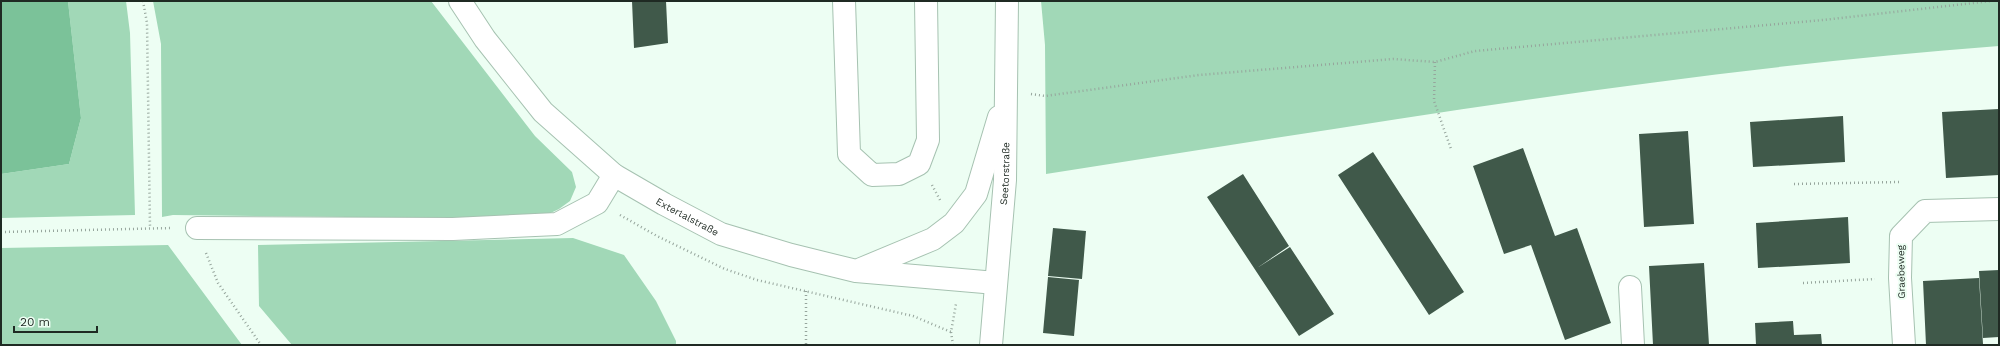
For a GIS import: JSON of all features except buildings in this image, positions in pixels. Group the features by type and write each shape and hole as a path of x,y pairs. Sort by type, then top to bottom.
{"street":[{"name":"Extertalstraße","path":"460,1 485,39 542,112 614,175 664,204 721,234 792,255 856,271 996,282"},
{"path":"844,1 849,154 872,175 899,174 919,164 928,140 926,1"},
{"name":"Seetorstraße","path":"991,345 1005,180 1007,1"},
{"path":"856,271 933,239 954,223 976,194 1007,91"},
{"path":"197,228 454,229 557,224 597,202 614,175"},
{"name":"Graebeweg","path":"1904,345 1900,278 1901,236 1925,211 1999,209"},
{"path":"1630,287 1633,345"}],"path":[{"path":"143,1 147,23 150,227"},
{"path":"1007,91 1045,96 1207,74 1393,59 1435,62 1475,51 1823,20 1991,1"},
{"path":"1435,62 1434,101 1451,149"},
{"path":"919,164 954,223"},
{"path":"1794,184 1900,182"},
{"path":"1,232 150,227 197,228 218,283 262,345"},
{"path":"1803,283 1900,278"},
{"path":"806,291 806,345"},
{"path":"951,332 952,345"}],"shaded area":[{"path":"1,1 68,1 81,118 69,164 1,174"},
{"path":"68,1 126,1 130,33 135,215 1,218 1,174 69,164 81,118"},
{"path":"153,1 431,1 535,136 572,172 576,187 570,201 559,209 538,219 173,215 162,217 161,44"},
{"path":"1041,1 1999,1 1999,46 1879,56 1640,84 1402,118 1046,174 1045,45"},
{"path":"573,238 624,255 656,301 676,341 676,345 292,345 259,306 258,245"},
{"path":"168,245 242,345 1,345 1,248"}]}
